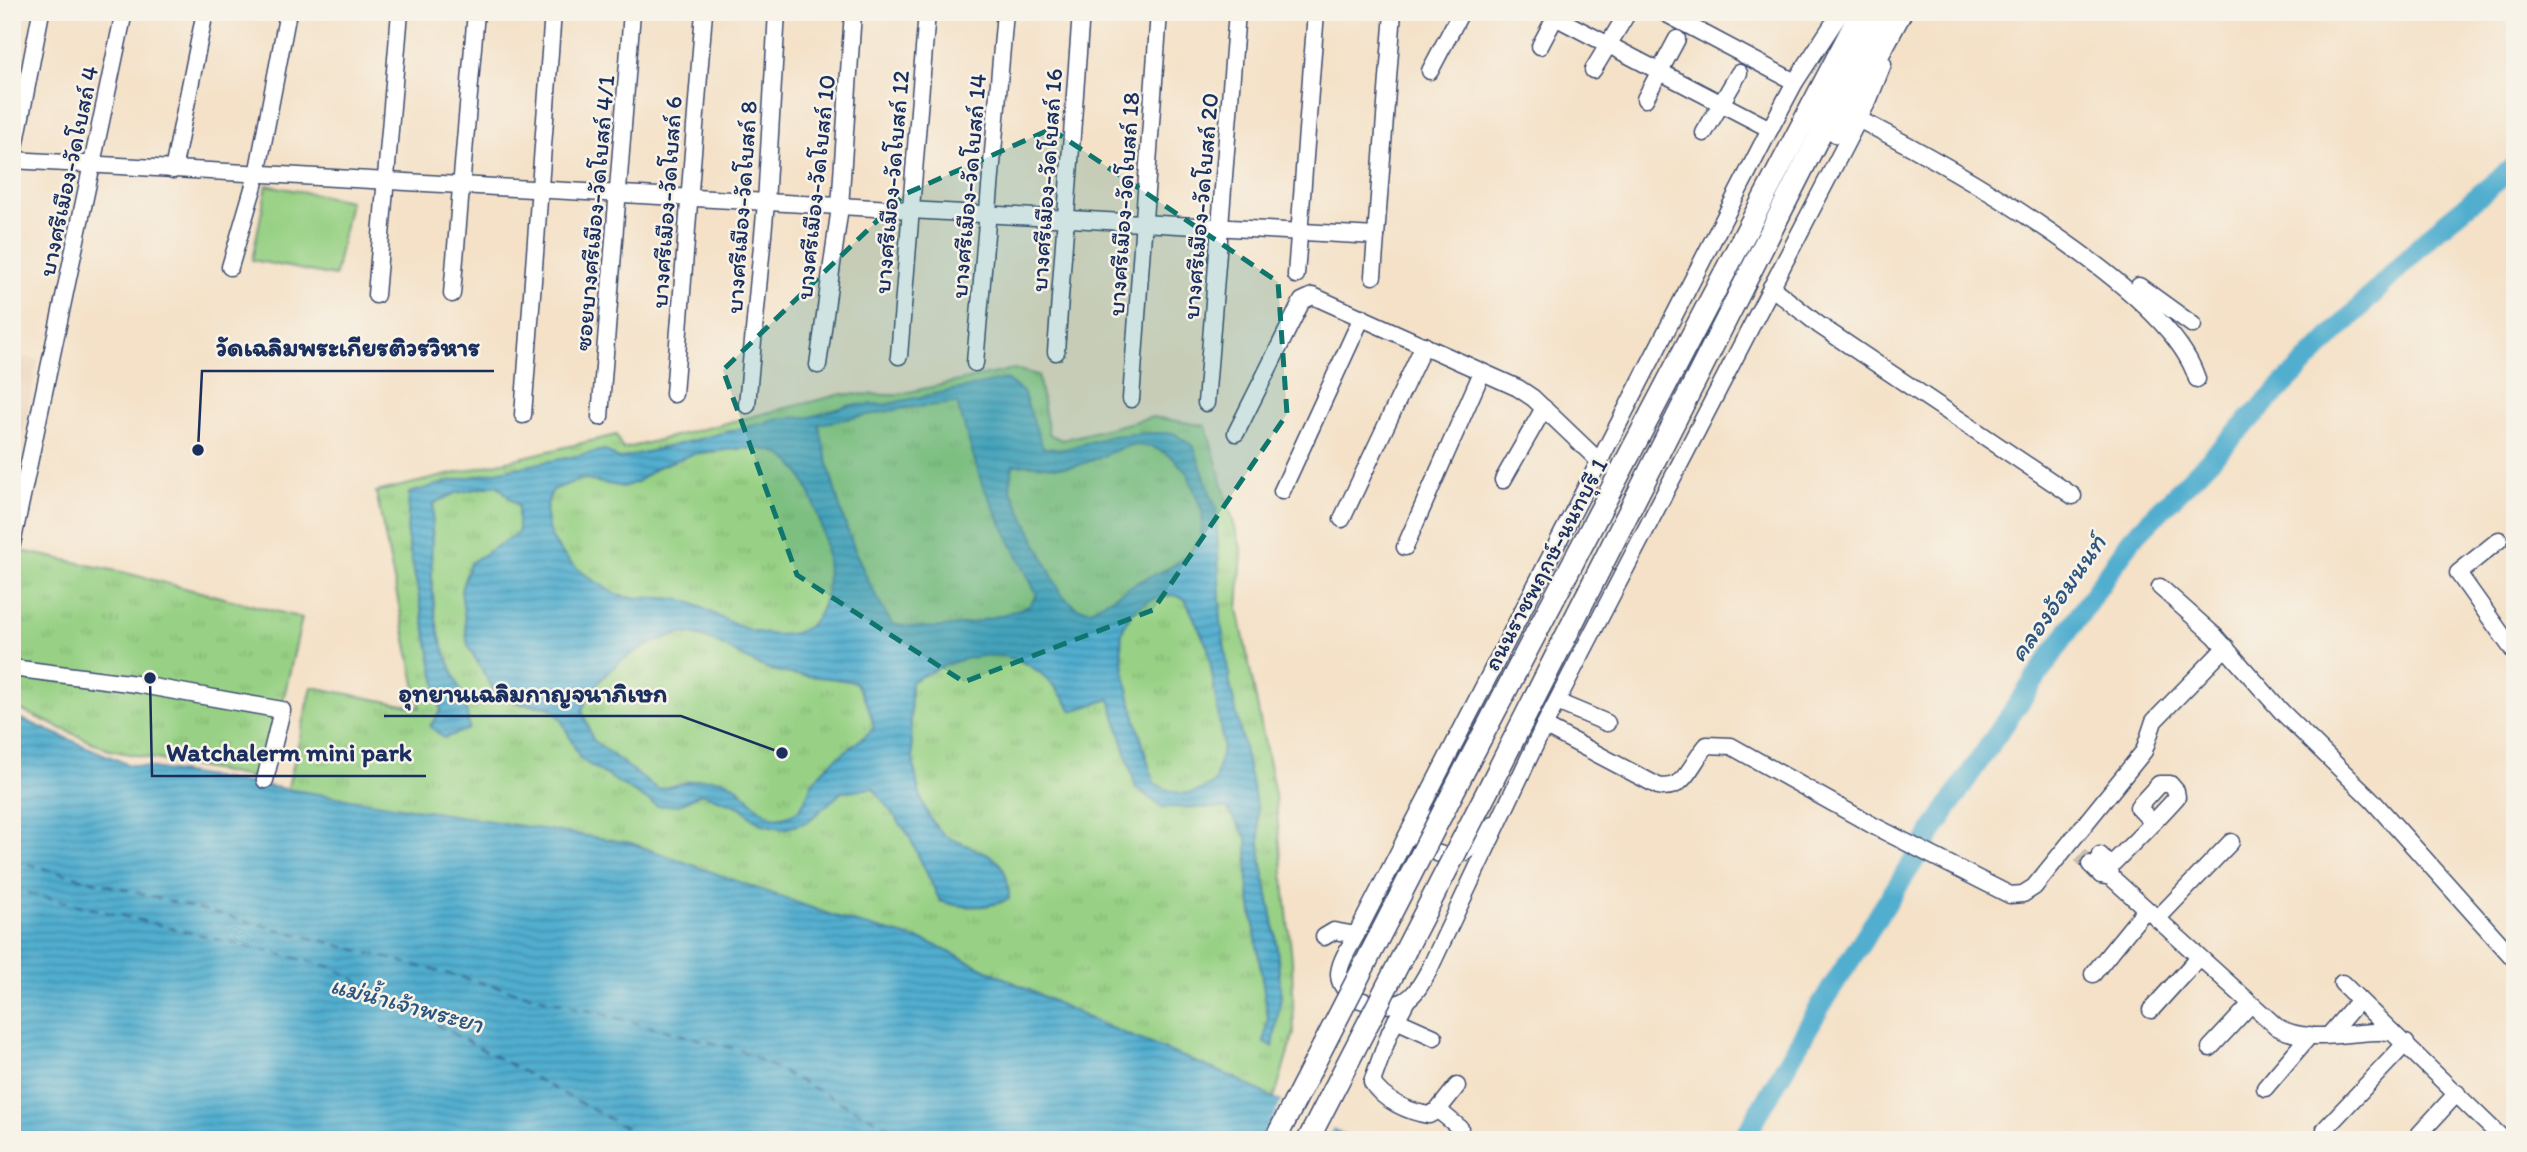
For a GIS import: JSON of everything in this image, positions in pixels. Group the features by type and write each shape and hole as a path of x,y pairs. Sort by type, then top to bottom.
{"main road":[{"name":"ถนนราชพฤกษ์-นนทบุรี 1","path":"1275,1140 1861,12"},
{"name":"ถนนราชพฤกษ์-นนทบุรี 1","path":"1308,1140 1534,698 1894,13"},
{"path":"1534,698 1616,560 1894,13"},
{"path":"1510,688 1565,555 1761,175 1840,14"}],"street":[{"path":"41,12 12,161 92,163 257,175 1376,236"},
{"name":"บางศรีเมือง-วัดโบสถ์ 4","path":"12,544 124,12"},
{"path":"173,170 205,12"},
{"path":"230,267 257,175 288,12"},
{"path":"376,295 388,182 400,12"},
{"path":"452,293 476,12"},
{"path":"523,415 553,12"},
{"name":"ซอยบางศรีเมือง-วัดโบสถ์ 4/1","path":"600,417 632,12"},
{"name":"บางศรีเมือง-วัดโบสถ์ 6","path":"674,394 704,12"},
{"name":"บางศรีเมือง-วัดโบสถ์ 8","path":"747,405 766,203 777,12"},
{"name":"บางศรีเมือง-วัดโบสถ์ 10","path":"818,365 840,207 853,12"},
{"name":"บางศรีเมือง-วัดโบสถ์ 12","path":"899,356 927,12"},
{"name":"บางศรีเมือง-วัดโบสถ์ 14","path":"975,363 987,215 997,135 1005,12"},
{"name":"บางศรีเมือง-วัดโบสถ์ 16","path":"1056,352 1081,12"},
{"name":"บางศรีเมือง-วัดโบสถ์ 18","path":"1131,399 1159,12"},
{"name":"บางศรีเมือง-วัดโบสถ์ 20","path":"1206,402 1222,228 1237,12"},
{"path":"1296,275 1316,12"},
{"path":"1373,276 1393,12"},
{"path":"1430,71 1461,12"},
{"path":"1593,70 1628,12"},
{"path":"1663,12 1795,82"},
{"path":"1457,1086 1438,1110 1429,1115 1416,1112 1383,1094 1372,1082 1396,1020 1434,959 1544,726 1860,115 1894,13"},
{"name":"ถนนราชพฤกษ์-นนทบุรี 1","path":"1431,784 1770,129 1795,82 1840,14"},
{"path":"1539,46 1556,15 1770,129"},
{"path":"1645,99 1677,39"},
{"path":"1704,133 1739,73"},
{"path":"1860,115 1962,164 2047,219 2193,325"},
{"path":"1860,115 1999,198 2135,296 2183,350 2197,379"},
{"path":"1771,287 1819,325 2073,496"},
{"path":"1236,433 1301,301 1307,297 1318,297 1518,388 1544,408 1600,462"},
{"path":"1282,491 1362,317"},
{"path":"1342,519 1424,345"},
{"path":"1405,547 1482,372"},
{"path":"1503,480 1544,408"},
{"path":"2499,540 2458,573 2515,653"},
{"path":"2160,587 2226,648 2282,712 2372,800 2515,960"},
{"path":"2092,857 2144,751 2154,721 2226,648"},
{"path":"12,668 136,684 282,710 265,780"},
{"path":"1557,702 1607,723"},
{"path":"1544,726 1658,786 1671,789 1679,785 1707,745 1731,746 1874,826 2010,895 2023,894 2152,823"},
{"path":"1431,784 1418,825 1421,845 1440,857 1454,858 1466,853 1500,818"},
{"path":"1407,1000 1396,1004 1368,1002 1354,997 1342,987 1340,969 1431,784"},
{"path":"2093,974 2151,914 2231,842"},
{"path":"2092,857 2249,1005 2290,1034 2392,1032"},
{"path":"1324,936 1335,931 1356,935"},
{"path":"2151,1010 2199,957"},
{"path":"2342,983 2504,1140"},
{"path":"2330,1034 2359,1000"},
{"path":"2210,1048 2249,1005"},
{"path":"1396,1020 1434,1037"},
{"path":"2265,1088 2310,1035"},
{"path":"2326,1129 2406,1043"},
{"path":"2414,1140 2457,1093"},
{"path":"1438,1110 1460,1128"}],"highlighted area":[{"path":"1051,129 1278,282 1287,414 1153,610 964,682 797,575 723,370 905,194"}],"shaded area":[{"path":"12,354 38,360 12,486"}],"green space":[{"path":"267,185 350,201 335,276 252,260"},
{"path":"1014,369 1038,375 1049,434 1062,440 1153,417 1206,426 1242,552 1238,609 1275,795 1292,960 1294,1033 1274,1099 1235,1078 1103,1025 928,942 845,920 631,843 287,791 312,687 420,708 376,492 616,435 623,449 842,394 895,395"},
{"path":"22,551 122,572 302,618 265,780 109,750 12,706 12,599"}],"water":[{"path":"1006,379 1023,392 1043,448 1065,449 1111,436 1147,433 1174,433 1194,447 1216,509 1221,622 1230,684 1257,808 1262,864 1276,936 1281,996 1273,1047 1264,1043 1268,1018 1248,886 1247,838 1227,808 1162,807 1136,788 1110,699 1072,711 1056,688 1038,671 1020,661 1000,656 979,656 958,661 911,682 912,741 917,784 932,821 944,835 997,861 1006,875 1009,899 983,906 966,907 940,901 908,834 873,788 842,792 807,822 784,829 759,823 740,807 701,793 679,805 657,806 580,759 562,721 552,708 521,704 496,694 468,646 461,590 470,563 518,533 518,506 497,485 456,493 434,503 434,606 440,637 465,705 469,729 444,738 430,726 441,710 407,536 409,493 451,481 605,450 619,459 783,418 810,417 850,405 887,404","holes":["957,403 982,484 1037,595 1029,606 961,625 927,628 892,624 866,577 846,527 819,424 907,408","1124,447 1153,447 1172,457 1187,472 1203,514 1201,536 1191,553 1169,568 1138,582 1091,610 1077,608 1061,594 1010,488 1013,465 1075,466","743,448 768,450 791,462 803,479 824,539 827,586 823,606 813,621 798,632 776,635 747,629 681,600 618,595 574,566 555,544 546,518 547,504 553,490 581,479 623,487 637,482 658,467 693,454","1174,595 1185,599 1208,648 1223,745 1215,782 1192,793 1177,793 1154,783 1126,682 1121,643 1123,629 1137,608 1158,598","683,633 696,635 778,672 856,683 869,708 874,728 819,774 798,811 782,817 764,812 740,790 722,780 698,780 659,789 593,740 582,710 590,694 611,669 651,644"]},
{"name":"แม่น้ำเจ้าพระยา","path":"12,715 127,764 631,843 845,920 928,942 1103,1025 1235,1078 1354,1140 12,1140"}],"pier":[{"path":"1283,1099 1334,1126 1327,1140 1262,1140"}],"waterway":[{"name":"คลองอ้อมนนท์","path":"1743,1140 1821,1005 1965,781 2131,540 2433,233 2515,166"}],"ferry route":[{"path":"12,860 740,1050 914,1140"},
{"path":"12,889 332,967 648,1140"}],"tunnel":[{"path":"2080,855 2090,864"}],"place":[{"name":"วัดเฉลิมพระเกียรติวรวิหาร","path":"198,450"},
{"name":"Watchalerm mini park","path":"150,678"},
{"name":"อุทยานเฉลิมกาญจนาภิเษก","path":"782,753"}]}
